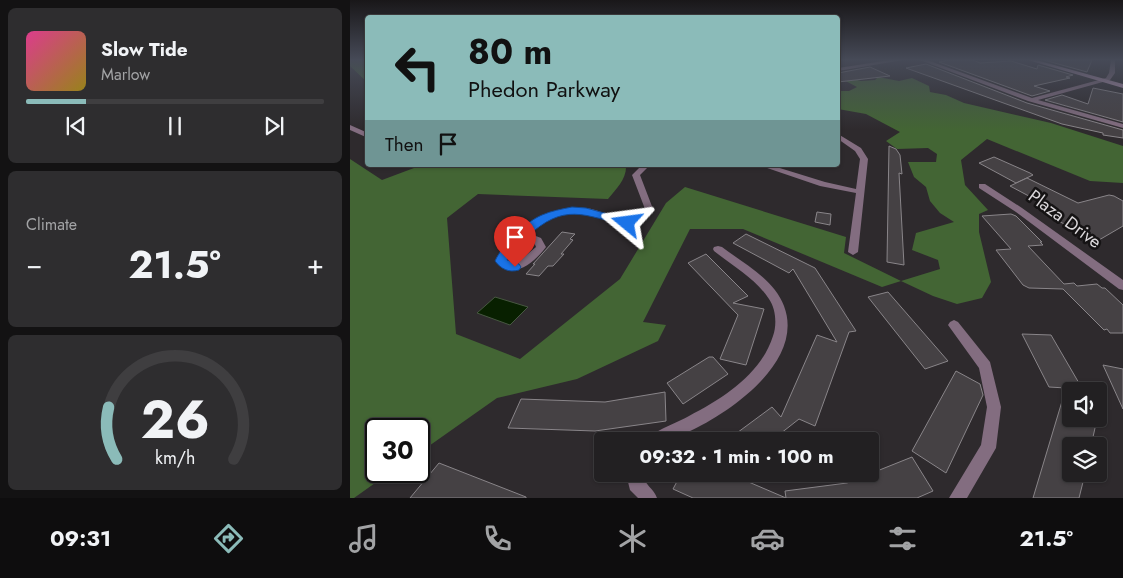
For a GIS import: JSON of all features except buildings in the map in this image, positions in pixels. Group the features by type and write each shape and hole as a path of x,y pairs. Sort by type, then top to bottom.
{"street":[{"path":"985,83 1063,111 1123,126"},
{"path":"1030,100 1094,83"},
{"path":"350,128 365,135"},
{"path":"840,137 858,150 864,158 853,252"},
{"path":"523,235 545,218 572,210 586,211 627,223 636,222 643,218 649,209 636,175 644,167"},
{"path":"768,167 823,184 861,192"},
{"name":"Plaza Drive","path":"982,186 1019,210 1123,286"},
{"path":"674,432 735,395 766,365 779,341 782,327 780,311 774,297 765,287 718,249"},
{"path":"954,325 985,366 994,407 988,448 957,498"},
{"path":"636,482 649,498"}],"shaded area":[{"path":"850,83 923,83 929,86 930,92 946,95 964,103 1051,123 1123,146 1123,183 1090,181 987,139 961,160 965,185 988,210 979,214 979,232 991,282 982,298 957,304 933,296 901,281 940,269 938,260 912,250 916,233 954,222 940,213 930,201 926,187 914,177 908,162 936,162 937,154 928,148 897,149 886,141 900,132 866,114 840,109 840,91 849,91 857,87"},
{"path":"350,159 382,180 417,167 626,167 623,179 608,199 478,194 447,218 456,334 520,359 620,279 666,203 685,187 846,237 844,253 901,281 882,287 743,229 690,229 643,322 666,325 658,341 577,379 497,398 430,445 430,418 365,418 365,483 375,483 354,498 350,498"},
{"path":"495,297 528,307 510,325 477,313"}],"route":[{"path":"515,267 505,265 501,261 506,251 532,226 557,213 572,210 586,211 627,223"}]}
